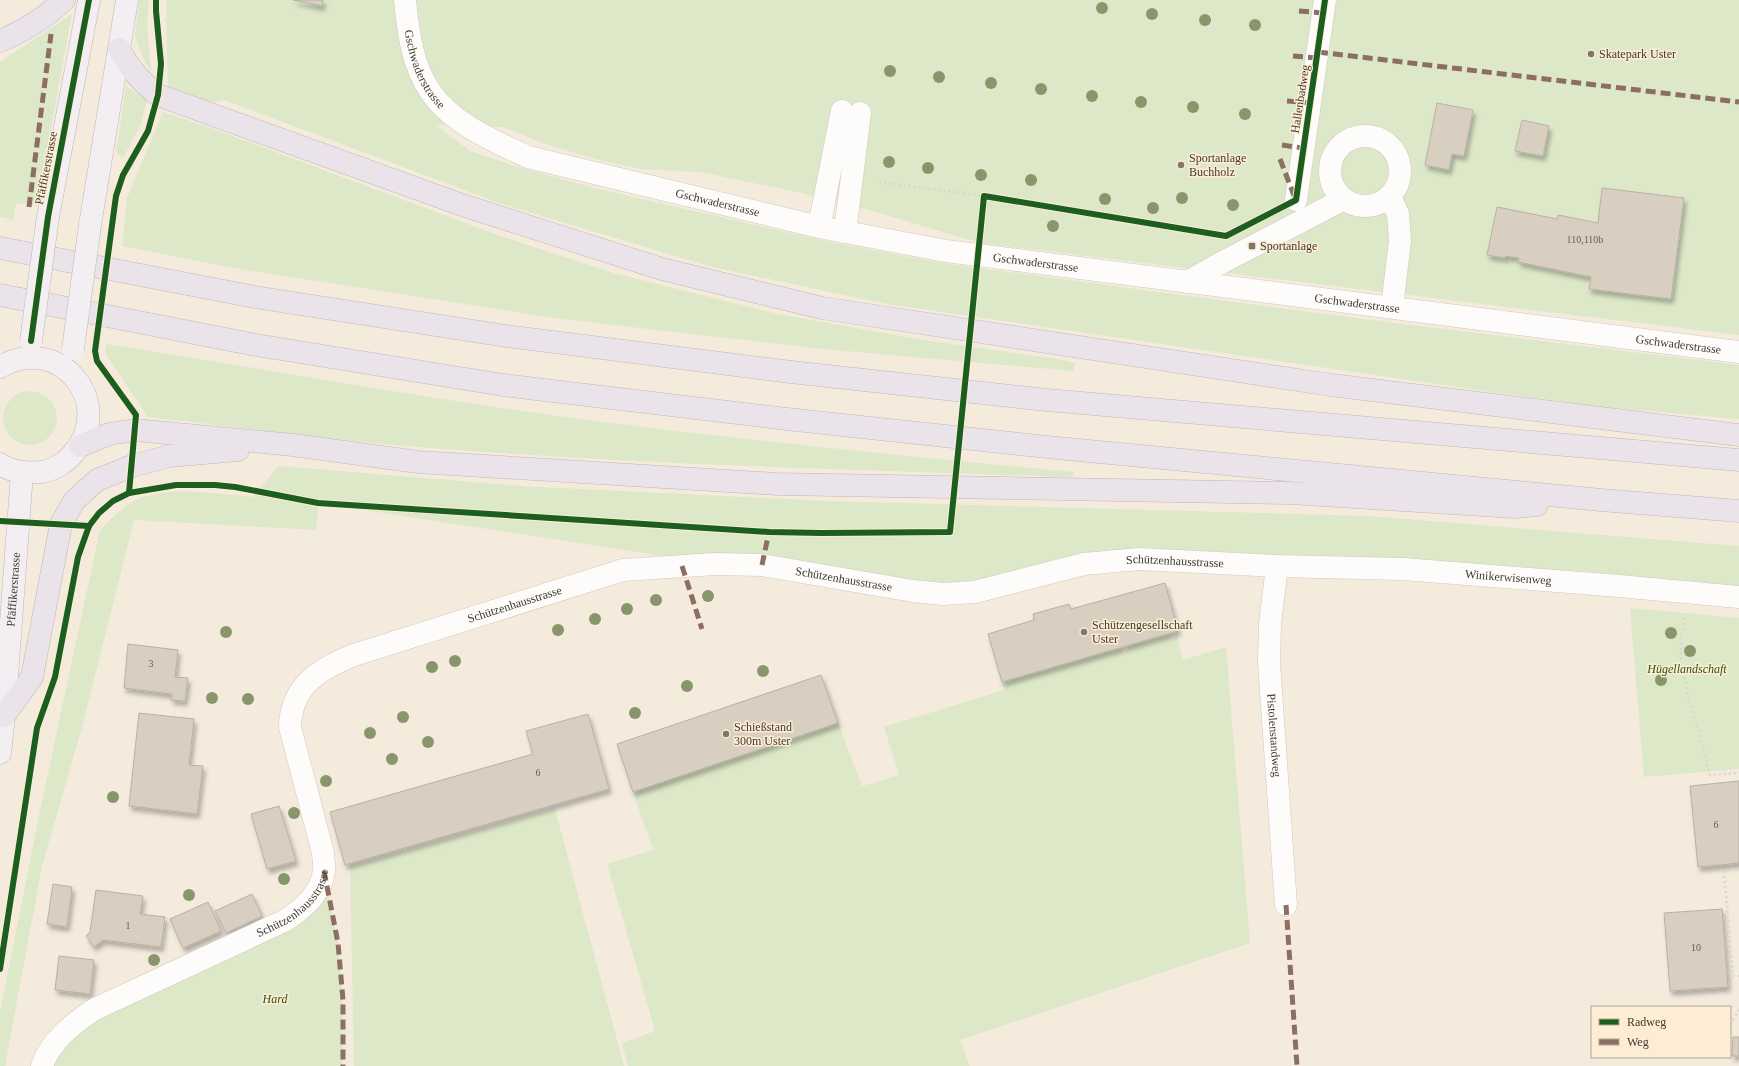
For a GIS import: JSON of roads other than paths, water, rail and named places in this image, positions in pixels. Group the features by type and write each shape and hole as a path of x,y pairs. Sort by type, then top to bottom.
{"highway":[{"path":"0,41 18,34 41,19 64,0"},
{"path":"119,49 128,66 142,82 158,95 465,206 662,269 822,308 1331,385 1739,435"},
{"path":"0,248 255,297 506,336 791,372 1063,401 1739,460"},
{"path":"0,296 256,345 503,385 787,419 1039,446 1739,512"},
{"path":"80,446 109,434 135,430 293,445 418,462 777,484 1290,494 1515,507 1601,500"},
{"path":"4,716 32,677 61,524 74,501 98,480 132,466 170,456 293,445"}],"main road":[{"name":"Pfäffikerstrasse","path":"28,349 48,217 89,0"},
{"path":"73,374 73,349 90,225 127,0"},
{"path":"0,367 28,349 44,359 60,365 73,374 83,389 89,408 89,424 80,446 66,461 47,472 22,473 6,468 0,464"},
{"name":"Pfäffikerstrasse","path":"0,753 22,473"}],"street":[{"name":"Gschwaderstrasse","path":"405,0 411,43 417,65 429,91 458,119 496,141 528,157 819,227 946,251 1739,352"},
{"name":"Hallenbadweg","path":"1296,200 1325,0"},
{"path":"819,227 851,112 845,232"},
{"path":"1364,135 1376,136 1387,142 1395,151 1400,163 1401,176 1397,187 1390,197 1379,204 1367,206 1354,205 1344,199 1335,190 1330,179 1330,166 1333,154 1341,144 1352,137 1364,135"},
{"path":"1302,161 1330,166"},
{"path":"1390,197 1398,214 1400,241 1392,307"},
{"path":"1187,282 1233,256 1344,199"},
{"name":"Schützenhausstrasse","path":"42,1066 45,1058 56,1041 73,1024 93,1010 284,921 300,911 312,899 320,885 324,871 323,853 290,727 290,714 293,703 300,691 310,680 335,662 623,570 715,564 762,565 913,591 943,594 975,592 1084,564 1139,559 1277,566"},
{"name":"Winikerwisenweg","path":"1277,566 1403,569 1739,597"},
{"name":"Pistolenstandweg","path":"1277,566 1270,624 1269,663 1286,905"}],"place":[{"name":"Skatepark Uster","path":"1591,54"},
{"name":"Sportanlage Buchholz","path":"1181,165"},
{"name":"Sportanlage","path":"1252,246"},
{"name":"Schützengesellschaft Uster","path":"1084,632"},
{"name":"Schießstand 300m Uster","path":"726,734"}],"park label":[{"name":"Hügellandschaft","path":"1687,669"},
{"name":"Hard","path":"275,999"}]}
